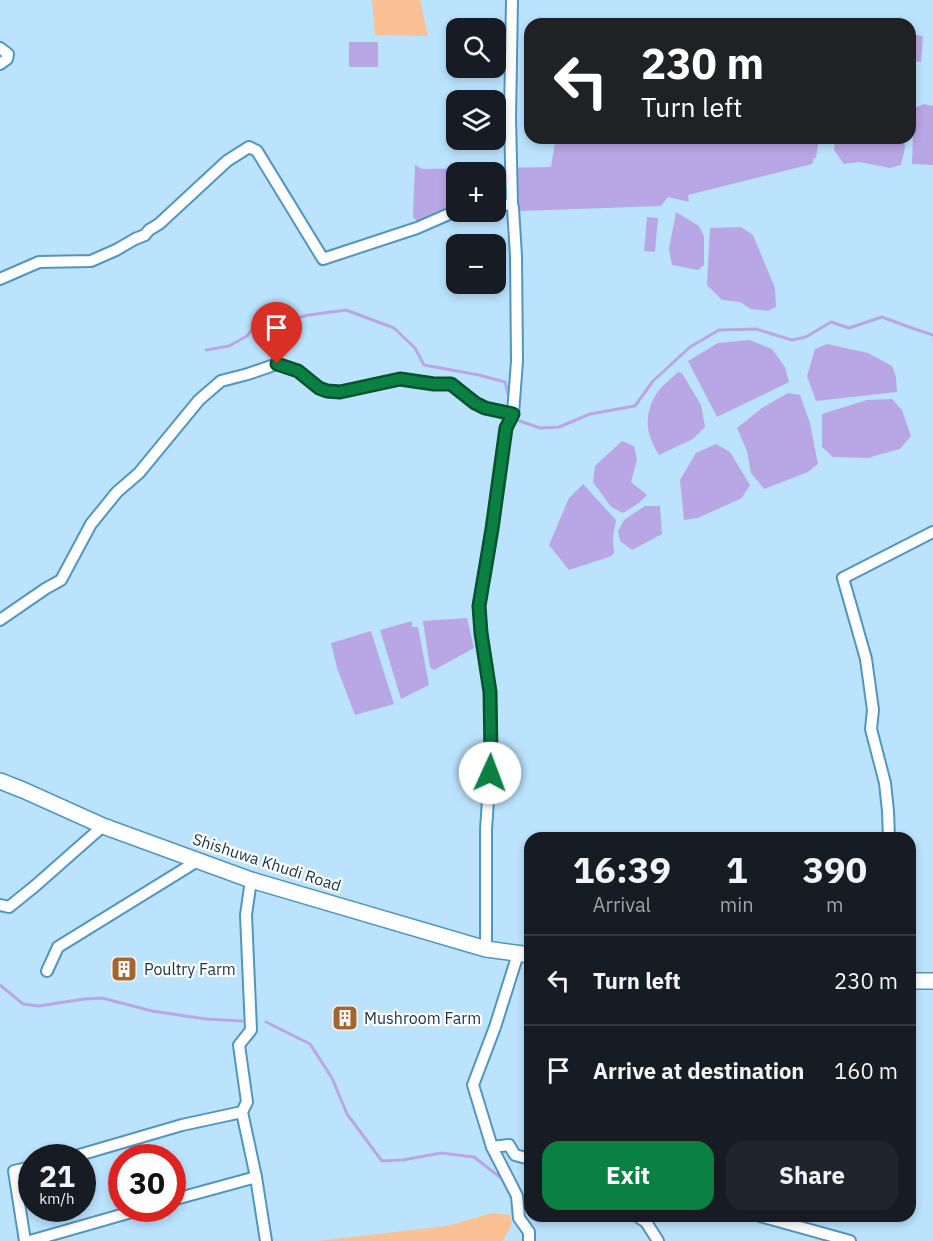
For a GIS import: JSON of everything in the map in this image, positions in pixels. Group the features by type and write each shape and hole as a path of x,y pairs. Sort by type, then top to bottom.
{"main road":[{"name":"Shishuwa Khudi Road","path":"0,781 103,826 251,880 486,949 524,955"},
{"path":"916,981 933,981"}],"street":[{"path":"486,949 486,830 491,754 490,692 479,606 506,428 513,414 517,361 516,256 510,118 512,0"},
{"path":"0,48 8,54 7,59 0,64"},
{"path":"0,279 39,262 91,261 145,235 227,161 249,147 257,152 323,259 417,228 446,215"},
{"path":"506,205 512,204"},
{"path":"0,620 61,580 92,524 117,492 139,473 199,400 221,381 277,364 298,371 319,388 327,391 340,392 400,379 451,384 485,408 513,414"},
{"path":"889,832 885,783 871,729 873,710 866,659 843,578 933,532"},
{"path":"0,905 9,908 103,826"},
{"path":"47,971 58,947 199,860"},
{"path":"251,880 246,915 251,1030 239,1045 248,1102 242,1112 256,1177 266,1241"},
{"path":"524,955 473,1085 492,1148 517,1196 519,1218 529,1232 529,1241"},
{"path":"96,1150 182,1125 242,1112"},
{"path":"492,1148 509,1145 514,1155 524,1158"},
{"path":"18,1170 14,1171 18,1191"},
{"path":"186,1196 256,1177"},
{"path":"24,1222 28,1241 108,1219"},
{"path":"646,1222 658,1241"},
{"path":"782,1222 850,1241"}],"shaded area":[{"path":"372,0 420,0 428,36 375,35"},
{"path":"916,35 923,36 921,62 916,61"},
{"path":"349,42 378,42 378,67 349,67"},
{"path":"924,104 933,106 933,165 912,164 913,144 916,144 916,107"},
{"path":"555,144 818,144 816,158 812,164 688,195 689,202 668,197 661,206 506,210 506,168 551,167"},
{"path":"834,144 905,144 905,148 901,165 890,168 859,162 844,164 834,150"},
{"path":"415,165 422,169 446,169 446,218 422,227 413,217"},
{"path":"676,212 699,226 704,236 704,265 698,270 672,265 669,249"},
{"path":"647,217 658,218 655,252 644,251"},
{"path":"741,227 753,235 775,288 776,307 768,311 751,309 740,302 722,300 707,285 710,228"},
{"path":"749,340 772,349 785,367 789,382 717,417 688,361 718,343"},
{"path":"827,344 868,353 892,366 896,377 897,392 816,401 807,376 815,349"},
{"path":"678,372 682,373 701,405 705,427 693,439 659,455 649,434 649,412 657,393"},
{"path":"788,393 800,395 810,423 818,464 808,472 764,489 751,473 747,451 737,428 762,408"},
{"path":"892,399 902,410 911,436 900,449 868,458 833,457 822,447 822,414 867,400"},
{"path":"622,441 634,446 637,460 631,482 647,495 623,513 611,507 593,482 595,466"},
{"path":"716,444 730,452 750,485 742,498 698,518 684,520 680,480 696,453"},
{"path":"583,484 616,520 613,536 614,554 569,570 549,545 569,498"},
{"path":"645,506 660,506 662,534 632,550 620,541 618,531 624,520"},
{"path":"467,618 474,648 434,670 430,667 423,621"},
{"path":"412,621 412,627 418,627 429,685 401,699 380,630"},
{"path":"371,631 394,704 355,715 337,668 331,643"},
{"path":"492,1213 510,1215 512,1224 503,1241 318,1241 447,1226"}],"waterway":[{"path":"206,350 229,346 247,336 271,309 288,320 346,310 394,328 415,348 424,365 505,382 509,398"},
{"path":"517,420 540,428 559,427 590,414 635,406 653,381 690,347 719,330 756,329 792,340 806,337 831,322 849,328 882,317 933,335"},
{"path":"0,985 23,1004 39,1006 102,998 152,1011 206,1019 242,1021"},
{"path":"266,1022 310,1044 332,1078 347,1114 382,1161 403,1160 441,1153 474,1157 505,1181"}],"place":[{"name":"Poultry Farm","path":"124,969"},
{"name":"Mushroom Farm","path":"345,1018"}],"route":[{"path":"277,364 298,371 319,388 327,391 340,392 400,379 451,384 485,408 513,414 506,428 479,606 490,692 490,773"}]}
